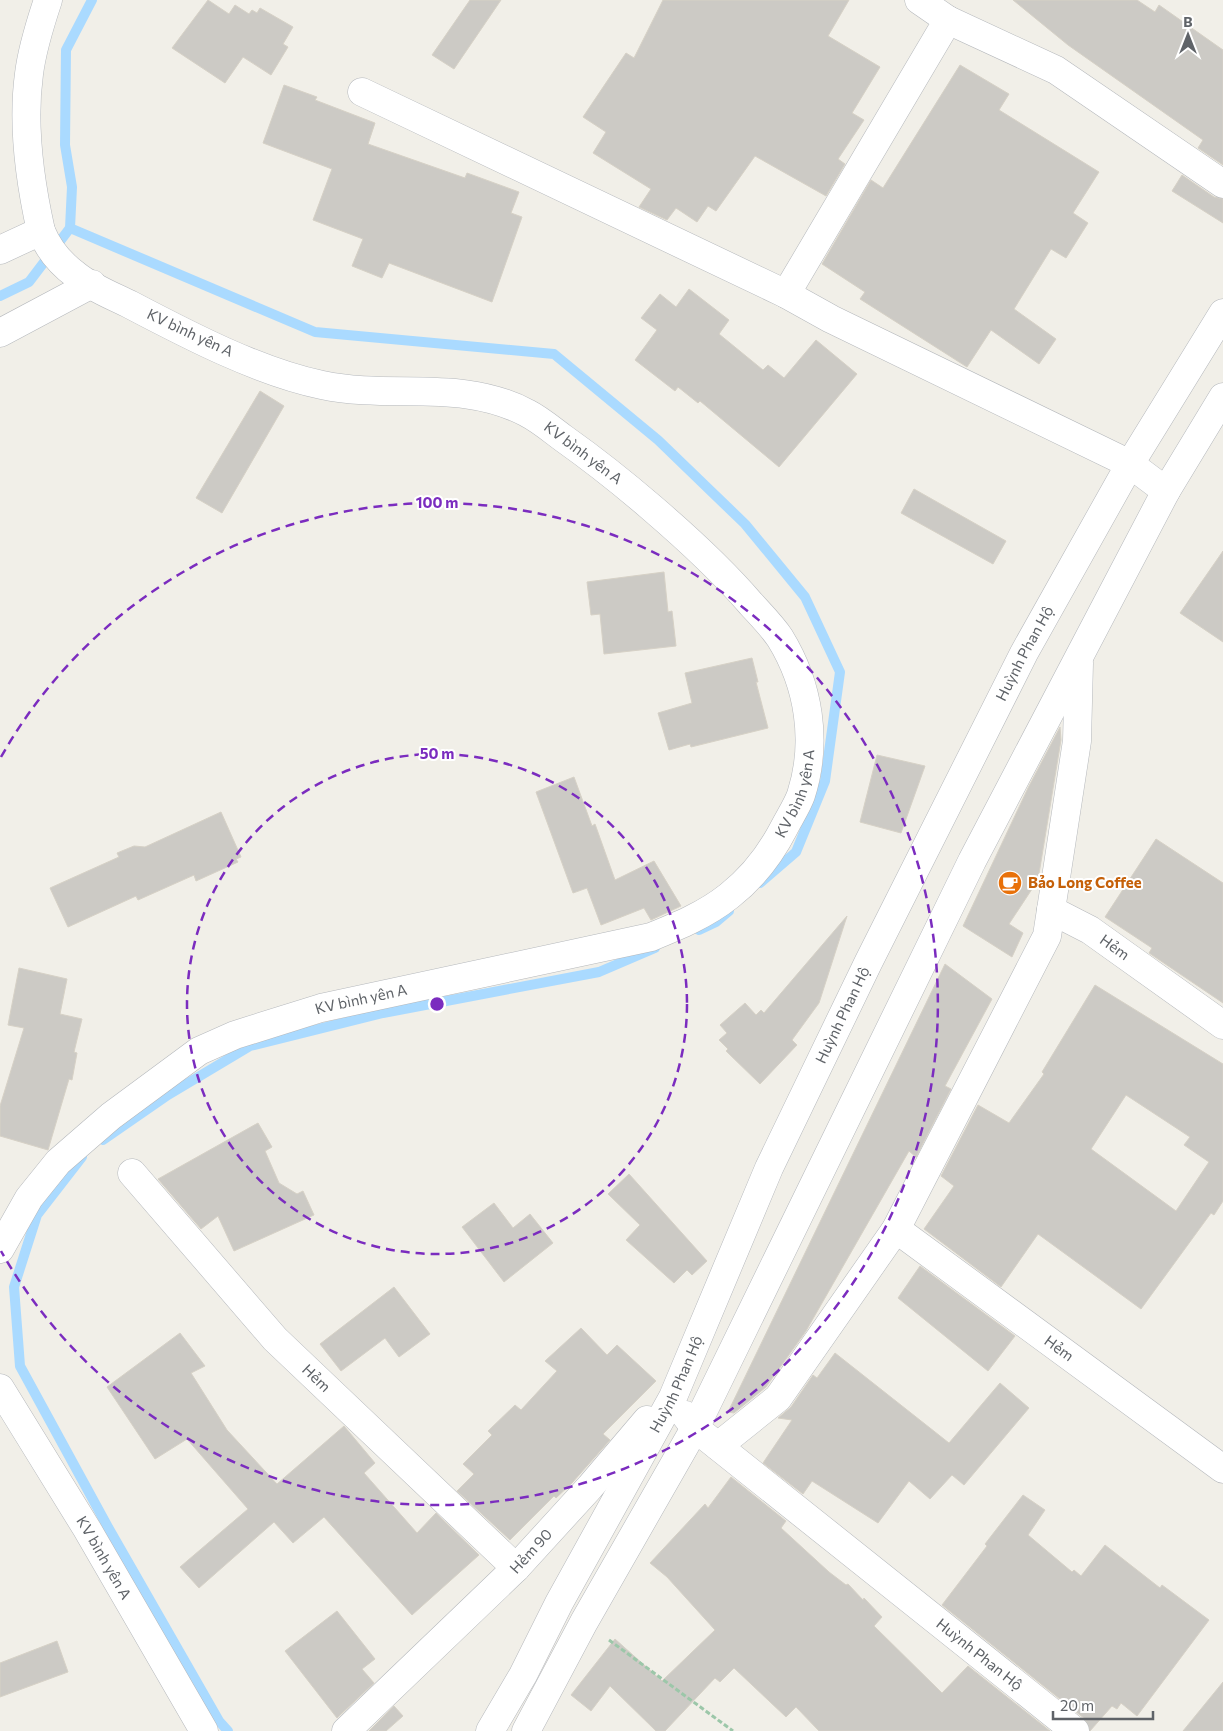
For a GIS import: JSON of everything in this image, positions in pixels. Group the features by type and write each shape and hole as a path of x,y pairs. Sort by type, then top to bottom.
{"street":[{"path":"0,250 43,237 28,137 28,75 36,36 48,0"},
{"path":"919,0 948,20 1056,70 1223,184"},
{"path":"786,294 948,20"},
{"path":"362,92 786,294 831,319 1130,464 1166,492"},
{"name":"KV bình yên A","path":"0,1248 29,1198 58,1162 118,1110 199,1051 235,1035 322,1008 605,949 651,937 693,920 728,897 756,871 778,840 801,797 809,762 810,727 805,694 792,659 778,635 705,554 602,466 530,414 498,400 464,393 362,390 324,386 276,372 176,329 84,280 62,263 43,237"},
{"path":"0,333 84,280"},
{"name":"Huỳnh Phan Hộ","path":"490,1731 523,1676 559,1604 673,1397 769,1168 868,963 1024,653 1130,464 1223,313"},
{"path":"526,1731 584,1622 695,1428 968,870 1166,492 1223,397"},
{"path":"718,1446 778,1398 896,1229 1047,936 1077,741 1079,656"},
{"name":"Hẻm","path":"1051,910 1090,930 1223,1025"},
{"name":"Hẻm","path":"132,1173 275,1339 516,1568"},
{"name":"Hẻm","path":"896,1229 1223,1469"},
{"name":"KV bình yên A","path":"0,1388 87,1529 204,1731"},
{"name":"Hẻm 90","path":"346,1731 516,1568 590,1487 671,1391 673,1397"},
{"path":"673,1397 695,1428"},
{"name":"Huỳnh Phan Hộ","path":"695,1428 1075,1731"}],"path":[{"path":"584,1622 733,1731"}],"building":[{"path":"208,0 229,14 235,5 249,14 252,10 257,13 260,8 293,27 283,44 288,47 271,75 243,57 225,83 172,48"},
{"path":"470,0 501,0 454,69 432,55"},
{"path":"663,0 849,0 828,36 880,67 852,113 864,120 838,159 845,164 826,196 755,156 716,211 708,206 697,222 676,208 667,220 639,207 651,189 593,153 606,132 583,117 626,53 634,58"},
{"path":"1013,0 1137,0 1155,12 1159,5 1223,50 1223,165 1198,148 1203,140 1068,45"},
{"path":"960,65 1009,94 999,110 1099,172 1073,213 1088,223 1066,258 1051,249 1014,309 1056,339 1039,364 991,330 967,367 860,299 865,292 822,264 871,180 883,188"},
{"path":"284,85 317,97 315,100 375,123 368,144 465,178 467,173 519,192 511,213 522,217 492,302 389,263 382,278 352,266 363,239 313,220 332,169 263,143"},
{"path":"1182,175 1214,197 1223,199 1223,223 1172,191"},
{"path":"689,289 729,320 719,334 763,370 768,365 784,378 816,340 857,374 779,467 700,401 698,403 678,387 675,391 635,360 657,330 641,318 660,294 676,307"},
{"path":"260,391 284,406 222,513 196,498"},
{"path":"914,489 1006,541 993,564 901,513"},
{"path":"1223,551 1223,642 1180,613"},
{"path":"664,572 668,612 672,611 676,646 604,654 600,614 591,615 587,582"},
{"path":"752,658 768,728 691,747 690,744 669,750 658,713 692,703 685,673"},
{"path":"1060,727 1061,740 1038,880 1009,924 1023,933 1012,957 963,926 1028,788"},
{"path":"877,755 925,766 901,833 860,822"},
{"path":"574,777 592,826 595,824 615,880 654,861 681,906 651,920 644,908 601,925 587,888 573,893 536,792"},
{"path":"221,812 241,857 236,859 238,862 196,881 194,875 138,900 136,896 68,927 50,888 119,857 117,853 134,846 145,847"},
{"path":"1156,839 1223,883 1223,1003 1149,953 1152,948 1105,917"},
{"path":"847,916 819,1003 792,1040 797,1045 760,1084 726,1051 728,1049 719,1040 727,1033 720,1025 745,1003 756,1015 761,1010 764,1013"},
{"path":"945,964 992,999 945,1086 951,1089 916,1157 909,1151 806,1331 766,1387 734,1413 728,1412"},
{"path":"19,968 67,979 60,1014 82,1019 74,1052 77,1053 72,1080 69,1079 48,1150 0,1136 0,1106 24,1028 8,1025"},
{"path":"1095,985 1223,1064 1223,1201 1214,1215 1211,1213 1141,1309 1038,1234 1001,1287 924,1229 954,1186 941,1176 978,1105 1009,1123 1044,1074 1042,1072","holes":["1126,1095 1190,1137 1184,1145 1209,1162 1176,1211 1091,1149"]},
{"path":"258,1123 272,1147 265,1151 279,1183 297,1194 303,1191 314,1215 234,1251 218,1216 201,1229 158,1179"},
{"path":"629,1174 707,1261 692,1275 687,1270 674,1283 626,1240 640,1225 608,1194"},
{"path":"494,1203 513,1228 530,1214 553,1243 504,1282 462,1227"},
{"path":"920,1266 1015,1336 988,1371 898,1298"},
{"path":"394,1287 430,1334 399,1357 385,1338 341,1371 320,1344"},
{"path":"581,1328 607,1355 617,1345 656,1381 603,1434 610,1440 572,1483 556,1498 554,1496 510,1540 457,1491 474,1474 463,1464 492,1435 488,1431 515,1405 521,1410 557,1371 545,1361"},
{"path":"180,1333 205,1366 191,1373 227,1430 277,1484 344,1426 375,1463 364,1473 417,1533 436,1513 479,1555 412,1615 324,1517 293,1543 274,1522 199,1588 180,1567 248,1509 187,1439 155,1459 107,1387"},
{"path":"835,1353 949,1443 1000,1383 1029,1408 964,1485 952,1475 930,1499 909,1481 878,1523 812,1481 803,1494 763,1463 792,1420 778,1418 791,1407 813,1375 817,1378"},
{"path":"731,1477 786,1521 781,1528 829,1572 846,1585 848,1584 863,1600 864,1598 882,1617 874,1626 942,1693 968,1666 1050,1731 819,1731 796,1707 786,1717 734,1668 720,1682 715,1678 665,1731 656,1731 610,1686 591,1711 571,1695 615,1639 662,1681 715,1630 667,1577 650,1563 705,1504 708,1508"},
{"path":"1023,1495 1045,1510 1028,1535 1072,1572 1074,1570 1081,1576 1105,1545 1160,1588 1162,1585 1209,1620 1137,1716 1121,1703 1117,1709 1112,1706 1090,1731 1085,1719 942,1605 987,1546 985,1544"},
{"path":"337,1611 375,1659 362,1669 374,1683 337,1718 285,1651"},
{"path":"57,1641 68,1672 0,1697 0,1663"},
{"path":"1223,1682 1223,1731 1183,1731"},
{"path":"394,1706 403,1716 386,1731 369,1731"}],"waterway":[{"path":"92,0 66,50 65,145 72,187 70,228 315,332 554,354 658,440 745,524 805,597 840,672 825,781 796,852 760,883"},
{"path":"0,296 29,282 70,228"},
{"path":"699,930 716,922 729,911"},
{"path":"103,1140 168,1095 250,1046 383,1013 599,972 655,948"},
{"path":"82,1157 37,1215 14,1287 20,1366 109,1529 219,1721 228,1731"}],"place":[{"name":"Bảo Long Coffee","path":"1010,883"}]}
